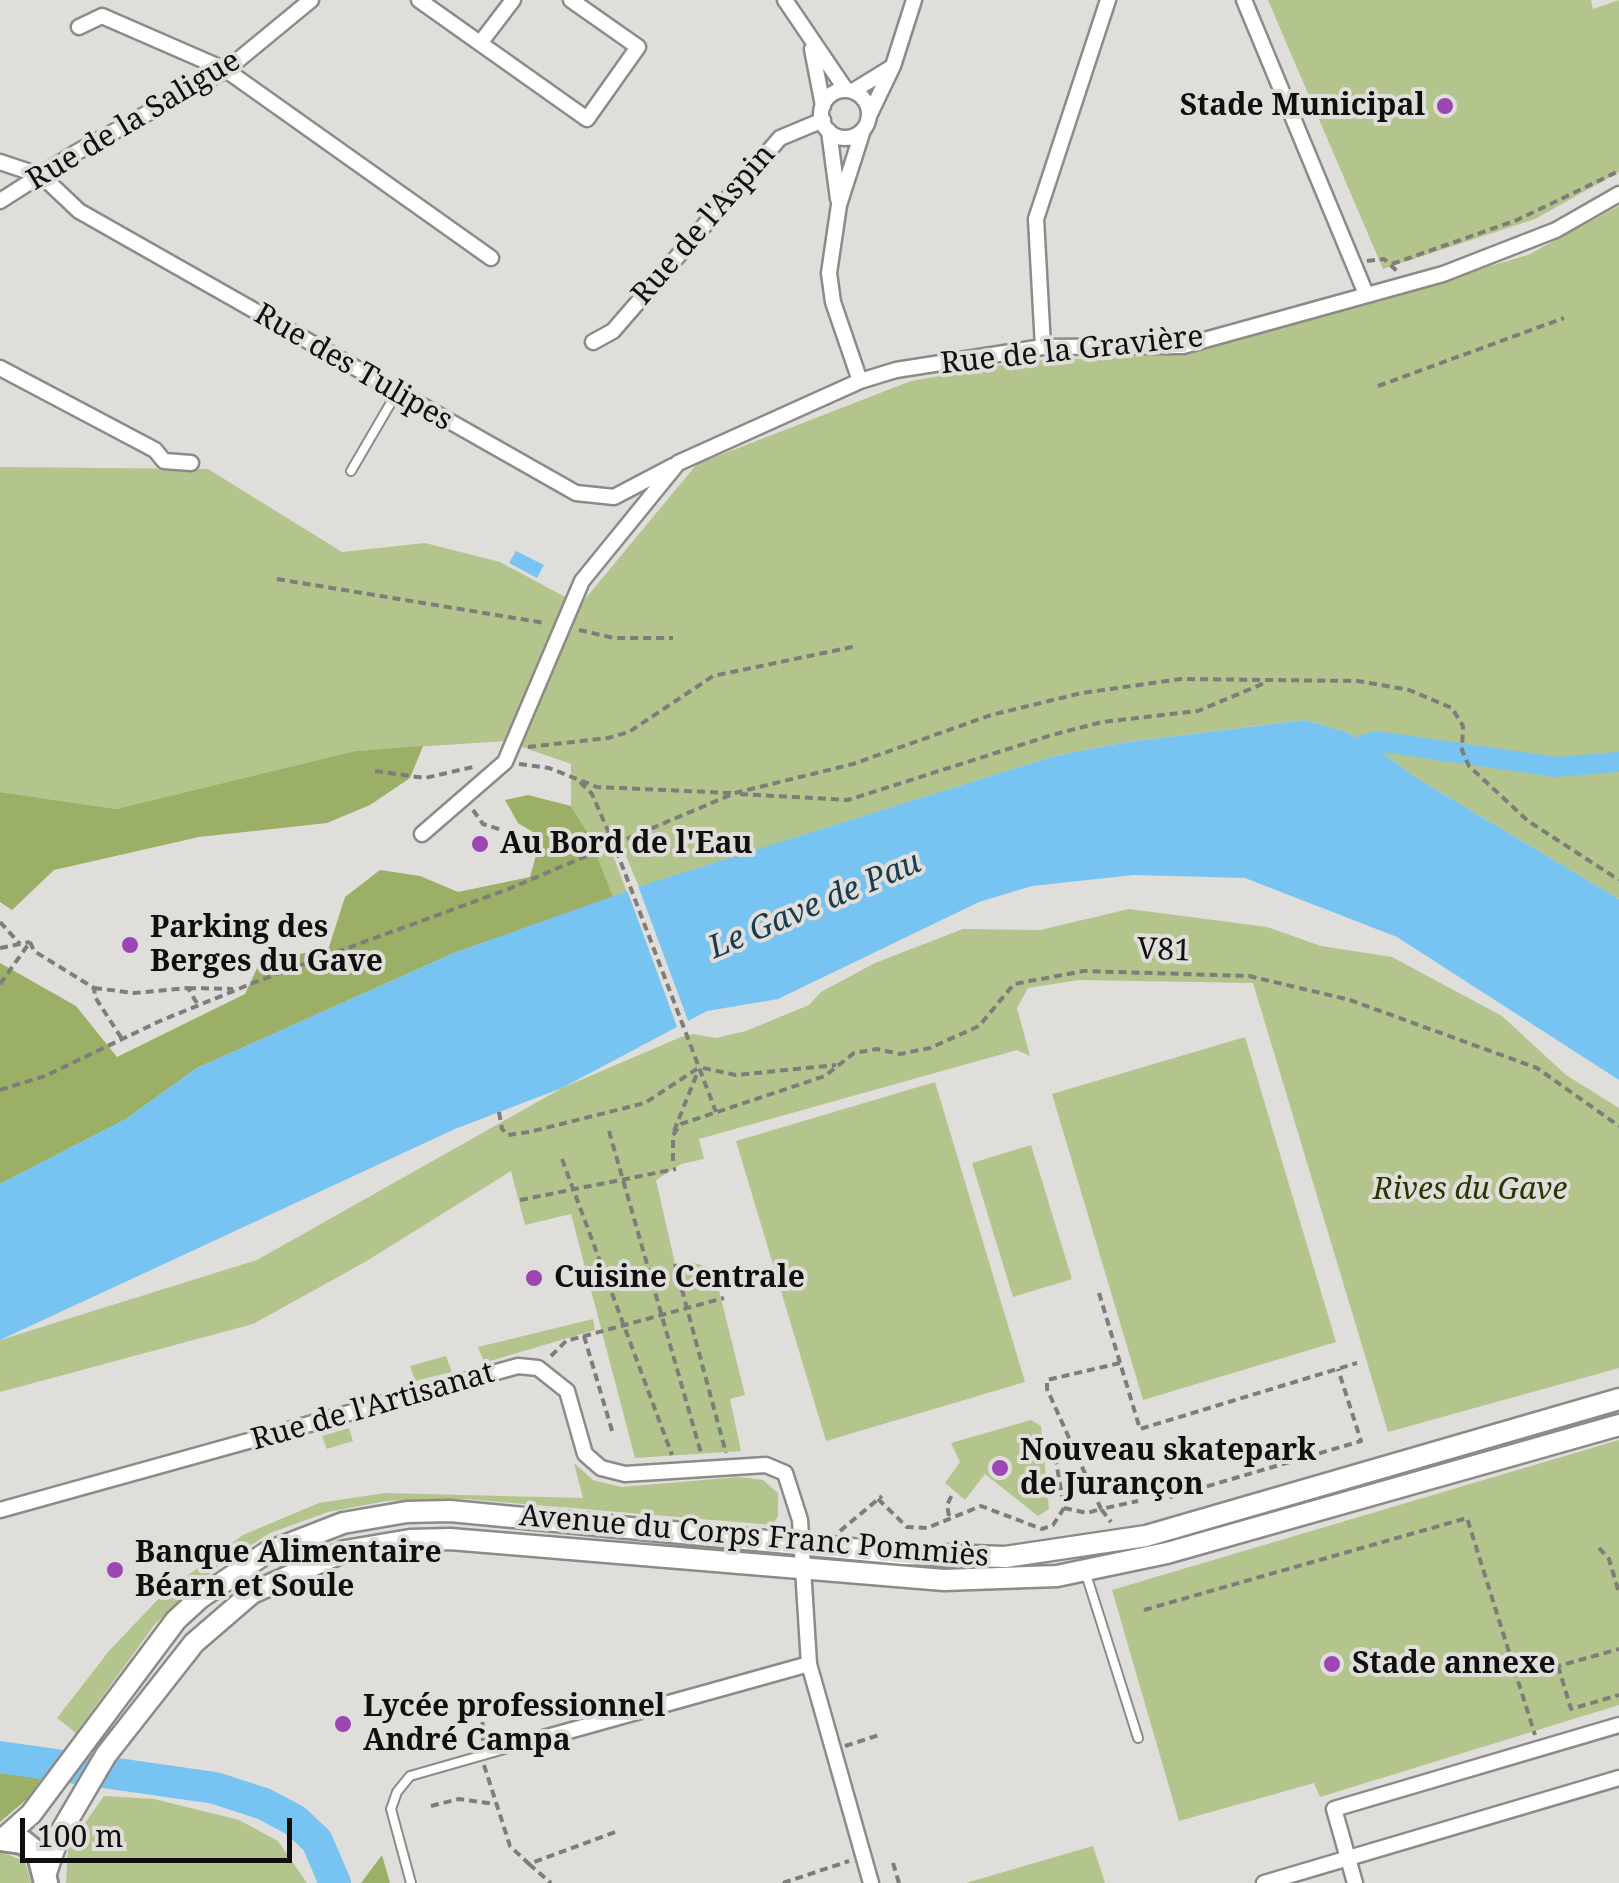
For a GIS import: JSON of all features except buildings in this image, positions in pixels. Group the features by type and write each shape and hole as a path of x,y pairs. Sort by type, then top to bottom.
{"main road":[{"name":"Avenue du Corps Franc Pommiès","path":"46,1878 78,1800 106,1755 194,1643 223,1616 280,1577 345,1551 410,1540 450,1539 804,1556 1005,1557 1102,1545 1161,1532 1619,1399"},
{"name":"Avenue du Corps Franc Pommiès","path":"2,1838 52,1788 176,1620 200,1598 266,1553 343,1523 407,1512 450,1512 981,1581 1085,1571 1167,1553 1619,1425"},
{"path":"2,1838 24,1842 38,1854 46,1878"}],"street":[{"name":"Rue de la Saligue","path":"0,201 76,152 226,70 311,0"},
{"path":"419,0 588,119 638,47 571,0"},
{"path":"481,42 513,0"},
{"path":"785,0 810,44 849,90 865,100 870,116"},
{"path":"860,381 833,302 829,274 839,205 862,130 893,66 914,0"},
{"path":"1044,347 1036,218 1108,0"},
{"path":"1244,0 1366,294"},
{"path":"79,26 102,16 226,70 491,258"},
{"path":"810,44 839,205"},
{"path":"825,119 832,94 849,90 893,66"},
{"path":"825,119 848,138 862,130"},
{"name":"Rue de l'Aspin","path":"593,342 612,330 780,138 825,119"},
{"path":"0,162 42,176"},
{"name":"Rue des Tulipes","path":"42,176 79,211 576,493 614,497 678,463"},
{"name":"Rue de la Gravière","path":"422,834 504,762 582,580 678,463 860,381 896,370 1044,347 1183,346 1403,284 1556,230 1619,194"},
{"path":"0,368 155,450 164,461 190,463"},
{"name":"Rue de l'Artisanat","path":"0,1510 518,1366 538,1368 567,1390 586,1454 601,1468 625,1474 766,1465 785,1473 804,1556"},
{"path":"804,1556 809,1664 870,1883"},
{"path":"522,1744 809,1664"},
{"path":"1355,1883 1334,1809 1619,1726"},
{"path":"1264,1883 1619,1778"}],"lane":[{"path":"351,472 396,394"},
{"path":"1085,1571 1138,1738"},
{"path":"412,1883 392,1809 410,1776 522,1744"}],"path":[{"path":"1354,267 1375,258 1392,264 1517,220 1619,172"},
{"path":"1392,264 1403,284"},
{"path":"1378,386 1564,318"},
{"path":"278,579 614,638 674,638"},
{"path":"628,732 713,676 857,646"},
{"path":"0,1090 45,1076 198,1005 510,888 735,794 853,764 991,716 1082,693 1181,679 1319,678 1409,690 1452,708 1463,726 1462,750 1469,766 1528,821 1619,880"},
{"path":"504,762 549,768 597,786 848,800 1052,734 1102,722 1198,711 1269,681"},
{"path":"577,779 592,794 614,845 716,1112"},
{"path":"464,798 482,824 502,830"},
{"path":"0,922 20,944"},
{"path":"30,942 34,952 94,988 134,993 188,988 236,990"},
{"path":"0,948 30,942"},
{"path":"0,984 30,942"},
{"name":"V81","path":"672,1135 681,1124 825,1076 836,1065 866,1049 900,1054 953,1038 979,1026 1014,984 1084,971 1249,976 1350,1000 1522,1061 1619,1126"},
{"path":"94,988 95,997 122,1038"},
{"path":"188,988 198,1005"},
{"path":"499,1112 502,1129 508,1135 644,1103 700,1067 736,1075 836,1065"},
{"path":"674,1161 672,1135 680,1107 700,1067"},
{"path":"609,1131 706,1469"},
{"path":"562,1159 678,1470"},
{"path":"520,1200 676,1169"},
{"path":"675,1264 729,1467"},
{"path":"1099,1292 1140,1430 1357,1363"},
{"path":"538,1368 566,1342 724,1298"},
{"path":"584,1336 613,1434"},
{"path":"1116,1528 1100,1508 1046,1380 1120,1362"},
{"path":"1157,1500 1361,1440 1338,1369"},
{"path":"840,1531 880,1498 907,1527 927,1528 981,1506 1042,1528 1052,1525 1064,1508 1055,1455 1044,1452"},
{"path":"1050,1486 1060,1486"},
{"path":"949,1516 953,1493"},
{"path":"1064,1508 1087,1513 1138,1501"},
{"path":"1144,1610 1468,1518 1539,1749"},
{"path":"1599,1548 1610,1559 1619,1593"},
{"path":"1541,1670 1619,1649"},
{"path":"1558,1666 1571,1709 1619,1695"},
{"path":"482,1696 484,1755 510,1846 551,1883"},
{"path":"833,1750 879,1735"},
{"path":"432,1806 458,1799 496,1804"},
{"path":"529,1864 615,1832"},
{"path":"783,1883 863,1856"},
{"path":"893,1863 899,1883"}],"green space":[{"name":"Stade Municipal","path":"1268,0 1591,0 1593,9 1619,0 1619,172 1535,219 1383,269"},
{"path":"1619,206 1619,899 1415,777 1383,753 1346,732 1305,720 1127,742 1055,756 639,887 621,844 611,850 627,892 613,897 589,835 571,806 571,764 505,741 355,751 116,809 0,792 0,467 208,469 342,552 425,543 500,562 580,605 697,464 911,381 1025,361 1188,354 1528,255"},
{"path":"423,746 410,778 370,805 327,823 199,837 54,870 12,910 0,902 0,792 116,809 355,751"},
{"path":"528,795 571,806 589,835 613,897 454,953 197,1068 126,1119 0,1184 0,963 76,1006 117,1057 245,994 259,964 329,947 345,897 380,870 420,876 458,892 530,877 541,837 518,823 505,800"},
{"name":"Rives du Gave","path":"1129,909 1267,927 1321,946 1392,957 1502,1016 1566,1075 1619,1108 1619,1368 1388,1432 1253,983 1079,980 1028,988 1017,1008 1030,1056 1017,1050 699,1139 704,1159 681,1164 656,1180 675,1264 690,1261 714,1270 745,1395 730,1399 741,1451 635,1458 571,1214 525,1225 511,1171 365,1262 253,1324 0,1392 0,1340 257,1260 562,1088 681,1037 693,1034 716,1038 746,1031 809,1005 821,992 875,963 963,929 1040,930"},
{"path":"1245,1037 1336,1342 1143,1400 1052,1094"},
{"path":"935,1082 1025,1382 826,1441 736,1141"},
{"path":"1031,1145 1072,1279 1013,1297 972,1163"},
{"path":"593,1319 595,1330 490,1361 484,1362 478,1347"},
{"path":"446,1356 452,1372 415,1381 410,1366"},
{"name":"Nouveau skatepark de Jurançon","path":"1031,1420 1041,1426 1049,1509 1038,1516 985,1474 965,1500 945,1483 960,1462 951,1443"},
{"path":"349,1428 353,1441 327,1449 322,1436"},
{"path":"1619,1440 1619,1705 1320,1797 1314,1783 1179,1821 1112,1590"},
{"path":"574,1463 593,1480 621,1487 739,1477 763,1480 778,1493 778,1516 772,1525 465,1499 386,1501 328,1512 270,1533 218,1566 155,1624 76,1733 57,1718 109,1651 165,1592 243,1535 319,1503 385,1493 583,1498"},
{"path":"0,1768 44,1775 27,1799 0,1822"},
{"path":"104,1796 154,1799 239,1820 278,1841 307,1883 66,1883 68,1847"},
{"path":"1093,1846 1105,1883 966,1883"},
{"path":"0,1852 25,1861 31,1883 0,1883"},
{"path":"382,1855 390,1883 361,1883"}],"water":[{"path":"516,551 544,565 537,578 509,563"},
{"name":"Le Gave de Pau","path":"1305,720 1346,732 1383,753 1415,777 1619,899 1619,1080 1397,937 1245,878 1134,875 1032,886 979,902 778,999 707,1011 562,1088 455,1129 0,1340 0,1184 126,1119 197,1068 454,953 653,882 1055,756 1127,742"}],"pier":[{"path":"637,883 690,1026 679,1032 626,887"}],"waterway":[{"path":"1345,752 1376,741 1556,767 1619,762"},
{"path":"0,1757 215,1788 264,1804 296,1821 317,1841 335,1883"}],"place":[{"name":"Stade Municipal","path":"1445,106"},
{"name":"Au Bord de l'Eau","path":"480,844"},
{"name":"Parking des Berges du Gave","path":"130,945"},
{"name":"Cuisine Centrale","path":"534,1278"},
{"name":"Nouveau skatepark de Jurançon","path":"1000,1468"},
{"name":"Banque Alimentaire Béarn et Soule","path":"115,1570"},
{"name":"Stade annexe","path":"1332,1664"},
{"name":"Lycée professionnel André Campa","path":"343,1724"}]}
